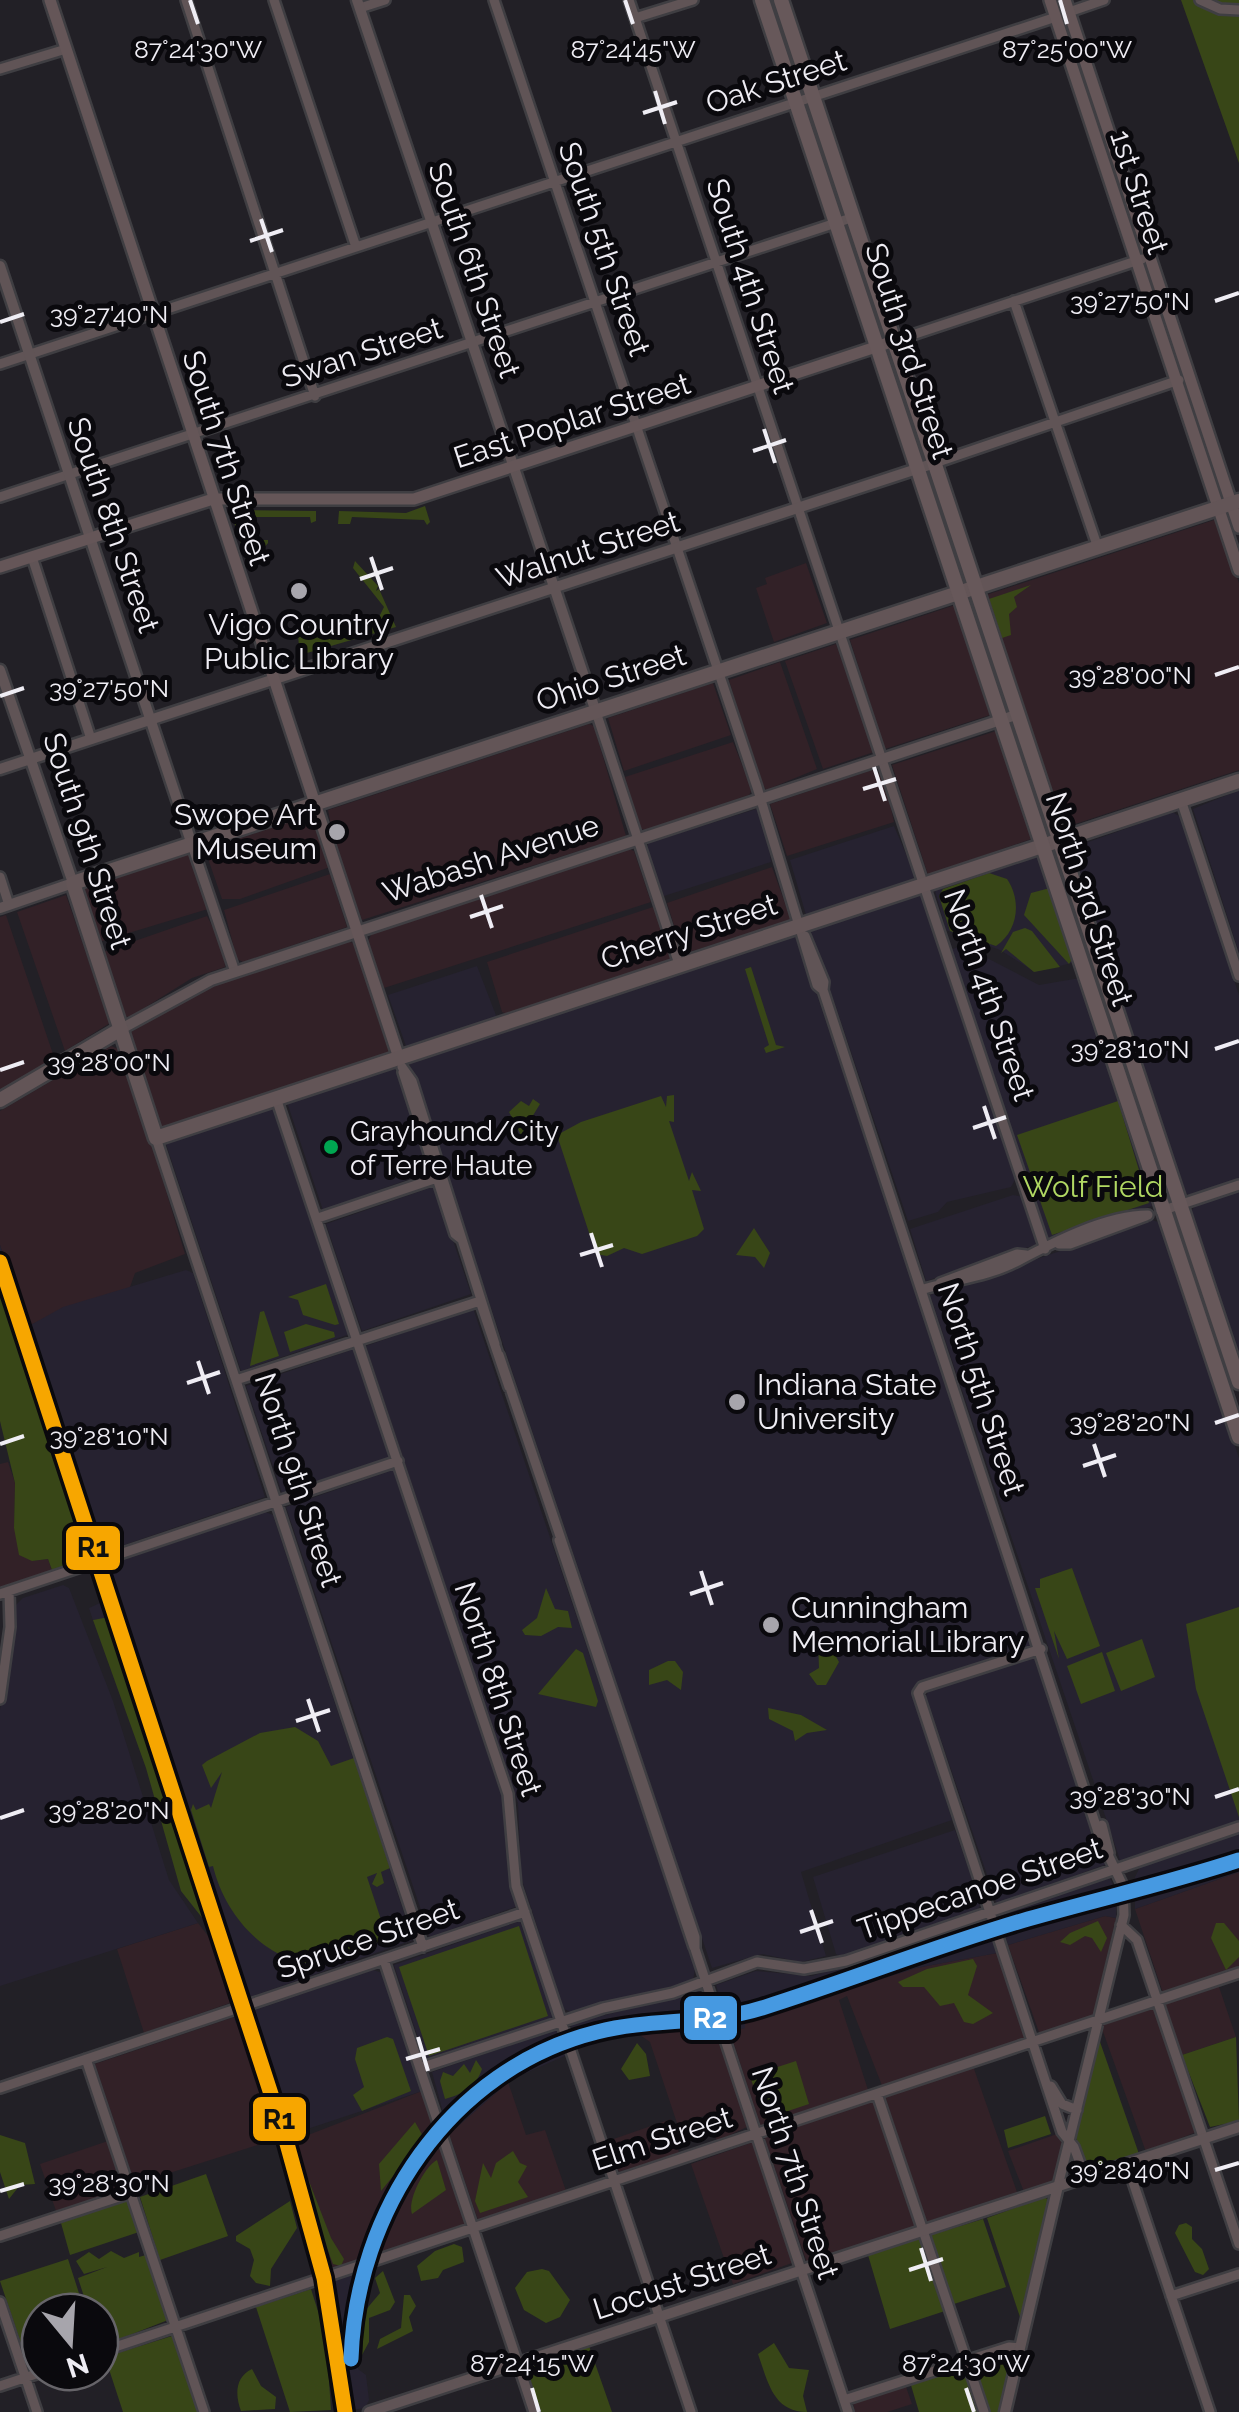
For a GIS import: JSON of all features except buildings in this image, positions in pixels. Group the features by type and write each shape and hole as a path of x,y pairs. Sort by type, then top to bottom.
{"highway":[{"name":"South 3rd Street","path":"762,0 1001,720"},
{"name":"South 3rd Street","path":"781,0 1018,714"},
{"name":"North 3rd Street","path":"1018,714 1239,1382"},
{"name":"North 3rd Street","path":"1001,720 1156,1212 1239,1437"}],"main road":[{"name":"South 7th Street","path":"50,0 356,931"},
{"name":"1st Street","path":"1050,0 1177,381 1239,527"},
{"name":"1st Street","path":"1067,6 1230,504 1239,570"},
{"name":"East Poplar Street","path":"0,567 213,499 402,501 894,341"},
{"name":"Ohio Street","path":"73,883 1230,504"},
{"name":"Cherry Street","path":"156,1138 276,1098 401,1063 679,964 803,930 924,883 1239,780"},
{"name":"South 9th Street","path":"73,883 121,1030"},
{"name":"North 7th Street","path":"356,931 401,1063"},
{"name":"Wabash Avenue","path":"0,1100 121,1030"},
{"name":"North 9th Street","path":"121,1030 156,1138"}],"street":[{"path":"186,0 315,396"},
{"path":"274,0 356,247"},
{"path":"359,4 385,0"},
{"name":"South 5th Street","path":"494,0 760,799"},
{"name":"South 4th Street","path":"629,0 882,759"},
{"path":"635,18 693,0"},
{"path":"1067,6 1104,0"},
{"path":"1200,0 1220,10 1239,10"},
{"name":"South 6th Street","path":"359,4 679,964"},
{"name":"Oak Street","path":"0,364 1056,17"},
{"path":"0,69 66,49"},
{"name":"Swan Street","path":"0,497 854,217"},
{"name":"East Poplar Street","path":"894,341 1150,257"},
{"name":"South 8th Street","path":"0,266 235,972"},
{"path":"1014,301 1098,548"},
{"name":"Walnut Street","path":"0,769 918,469 1190,376"},
{"path":"32,557 91,739"},
{"name":"South 9th Street","path":"0,670 73,883"},
{"name":"Wabash Avenue","path":"121,1030 194,987 235,972 1018,714"},
{"name":"North 4th Street","path":"882,759 1046,1249"},
{"name":"North 5th Street","path":"760,799 1092,1805 1110,1847 1124,1895 1121,1925"},
{"path":"1181,800 1239,976"},
{"path":"0,877 4,906"},
{"name":"Ohio Street","path":"4,906 73,883"},
{"name":"North 7th Street","path":"401,1063 412,1081 480,1310 495,1344 695,1936 696,1950 848,2412"},
{"name":"North 8th Street","path":"276,1098 508,1794 514,1876 692,2412"},
{"name":"North 9th Street","path":"156,1138 423,1947"},
{"path":"318,1218 439,1177"},
{"path":"921,1290 962,1272 1070,1244 1239,1185"},
{"path":"236,1380 480,1300"},
{"path":"0,1699 10,1628 4,1592 398,1461"},
{"path":"1041,1650 922,1688 920,1698 1056,2115 1085,2178"},
{"name":"Tippecanoe Street","path":"420,2068 763,1962 804,1970 824,1967 1239,1827"},
{"name":"Spruce Street","path":"0,2088 525,1912"},
{"path":"1005,2412 1121,1925 1134,1934 1239,2244"},
{"path":"384,1960 534,2412"},
{"name":"Elm Street","path":"120,2345 1239,1972"},
{"path":"86,2060 204,2412"},
{"path":"1048,2082 1062,2104 1077,2110"},
{"path":"877,2094 984,2412"},
{"name":"Locust Street","path":"372,2412 1239,2127"},
{"path":"1127,2164 1210,2412"},
{"path":"0,2236 131,2193"},
{"path":"1171,2296 1239,2274"},
{"path":"0,2302 20,2360"},
{"path":"844,2400 1009,2346 1020,2348"}],"shaded area":[{"path":"1217,519 1239,583 1239,770 1063,828 986,595"},
{"path":"806,563 827,623 774,642 756,588 767,584 765,578"},
{"path":"955,605 990,715 885,749 850,640"},
{"path":"836,644 874,752 823,769 785,661"},
{"path":"780,662 817,769 766,790 757,774 729,680"},
{"path":"713,683 731,735 624,771 608,718"},
{"path":"589,724 594,726 626,836 362,920 335,845 328,810"},
{"path":"996,731 1034,838 928,875 892,765"},
{"path":"733,742 752,790 749,795 645,830 639,828 625,777"},
{"path":"875,769 885,782 894,822 787,856 770,804"},
{"path":"1239,790 1239,953 1193,809"},
{"path":"756,809 766,828 771,862 664,896 647,853 648,843"},
{"path":"1172,812 1179,816 1239,995 1239,1179 1189,1195 1183,1191 1069,849"},
{"path":"310,815 330,867 240,899 222,899 205,850"},
{"path":"894,826 915,875 912,881 806,915 790,860"},
{"path":"629,849 634,851 651,902 384,988 368,941 372,933"},
{"path":"189,852 208,909 99,942 83,896 85,887"},
{"path":"1038,854 1072,963 1035,972 1000,950 946,930 934,887"},
{"path":"772,867 791,920 683,954 667,903"},
{"path":"330,874 347,927 243,962 237,959 224,910"},
{"path":"928,893 1018,1174 1011,1187 947,1202 938,1212 908,1221 810,930"},
{"path":"66,895 110,1023 65,1051 17,912"},
{"path":"653,907 672,954 669,960 507,1014 502,1012 487,962"},
{"path":"6,915 53,1054 51,1060 0,1090 0,917"},
{"path":"207,916 224,949 225,967 192,978 130,1017 123,1016 103,952"},
{"name":"Indiana State University","path":"797,934 1033,1646 921,1683 913,1691 952,1820 801,1872 826,1956 801,1962 762,1954 712,1968 409,1063"},
{"path":"348,941 355,944 389,1052 167,1129 159,1125 131,1032 201,990"},
{"path":"962,945 1039,985 1080,978 1152,1206 1053,1240 1046,1237 951,950"},
{"path":"477,966 497,1018 407,1049 388,995"},
{"path":"111,1046 124,1051 185,1254 135,1273 129,1290 74,1305 26,1327 0,1245 0,1111"},
{"path":"394,1065 429,1172 323,1210 287,1102"},
{"path":"274,1105 350,1334 241,1371 165,1141"},
{"path":"435,1186 471,1294 362,1331 326,1224"},
{"path":"1239,1192 1239,1363 1190,1213 1195,1206"},
{"name":"Indiana State University","path":"1013,1195 1028,1198 1039,1236 1035,1245 926,1281 910,1229"},
{"name":"Indiana State University","path":"1152,1220 1161,1223 1239,1458 1239,1821 1121,1863 930,1295"},
{"path":"0,1245 27,1327 63,1307 186,1270 193,1273 265,1497 83,1559 78,1540 82,1532 0,1277"},
{"path":"473,1308 695,1969 693,1981 572,2012 564,2009 521,1877 518,1803 366,1346"},
{"path":"354,1349 390,1457 282,1493 246,1386"},
{"path":"8,1462 15,1483 14,1528 32,1561 48,1559 52,1570 0,1587 0,1464"},
{"path":"393,1470 505,1802 508,1873 518,1906 430,1937 286,1507"},
{"path":"265,1512 273,1515 413,1940 236,2002 109,1618 93,1620 89,1608 102,1602 91,1571"},
{"path":"63,1585 69,1588 113,1701 169,1880 198,1923 0,1986 0,1710 15,1606 23,1598"},
{"path":"1031,1657 1040,1663 1107,1864 997,1904 926,1696 930,1689"},
{"path":"955,1830 981,1904 977,1911 842,1956 836,1954 813,1877"},
{"path":"1239,1831 1239,1872 1135,1909 1135,1877 1140,1867"},
{"path":"1239,1872 1239,1968 1163,1993 1135,1909"},
{"path":"1110,1878 1117,1895 1116,1918 1105,1916 1008,1945 999,1916"},
{"path":"1105,1916 1116,1918 1093,2016 1040,2035 1008,1945"},
{"path":"984,1920 997,1953 916,1968 745,2022 745,2028 730,2032 716,1985 756,1971 812,1976"},
{"path":"520,1921 553,2013 551,2019 425,2059 394,1965"},
{"path":"198,1923 212,1941 230,2003 144,2033 117,1949"},
{"path":"997,1953 1026,2040 883,2088 847,1996 839,2000 869,2093 761,2127 730,2032 744,2028 744,2022 916,1968"},
{"path":"373,1970 382,1973 422,2091 280,2138 243,2023 236,2023 234,2017"},
{"path":"1218,1984 1236,2037 1182,2055 1165,2003"},
{"path":"699,1991 716,2030 631,2034 577,2046 571,2027 574,2023"},
{"path":"1154,2007 1196,2132 1146,2152 1101,2026"},
{"path":"234,2017 236,2023 243,2023 280,2138 135,2184 95,2064"},
{"path":"554,2030 560,2033 567,2055 512,2079 449,2134 432,2072"},
{"path":"716,2030 747,2127 717,2141 707,2115 678,2126 650,2042 640,2035"},
{"path":"973,2066 1017,2192 926,2222 885,2096"},
{"path":"508,2082 526,2135 545,2130 566,2191 478,2220 449,2134"},
{"path":"422,2091 431,2119 429,2132 384,2197 356,2262 332,2270 290,2142"},
{"path":"873,2101 915,2227 807,2263 764,2136"},
{"path":"431,2119 440,2146 409,2188 380,2253 356,2262 370,2223 429,2133"},
{"path":"671,2119 679,2153 619,2172 608,2141"},
{"path":"1060,2133 1062,2146 1054,2181 1024,2192 1008,2151"},
{"path":"108,2141 123,2189 56,2211 40,2164"},
{"path":"290,2142 332,2270 318,2267 283,2144"},
{"path":"753,2142 792,2263 733,2284 691,2164"},
{"path":"440,2146 465,2224 380,2253 409,2188"},
{"path":"375,2266 359,2337 358,2369 366,2375 369,2400 365,2408 338,2412 330,2333 315,2286"},
{"path":"905,2384 912,2404 887,2412 855,2412 853,2401"}],"green space":[{"path":"1181,0 1239,0 1239,163"},
{"path":"425,506 430,522 427,525 424,520 352,517 350,524 338,524 339,511 406,513"},
{"path":"230,510 316,511 316,521 311,523 310,517 254,517 250,531 253,540 268,543 257,556 247,553 252,560 249,568"},
{"path":"355,561 378,586 376,591 379,589 396,627 300,655 298,636 321,638 327,627 377,621 384,607 353,568"},
{"path":"1031,585 1014,597 1017,607 1009,614 1011,635 1002,638 989,599"},
{"path":"989,873 1007,879 1016,906 1009,932 996,946 950,931 939,896 943,889"},
{"path":"1050,888 1073,958 1069,964 1024,915 1031,893"},
{"path":"1025,928 1032,931 1060,967 1034,972 1006,949 1001,953 1013,932"},
{"path":"751,967 776,1045 785,1047 766,1053 764,1048 769,1045 745,969"},
{"path":"674,1095 674,1122 669,1121 689,1181 692,1172 701,1191 692,1190 704,1229 697,1236 642,1254 624,1248 607,1256 596,1254 557,1135 581,1122 661,1096 666,1107 667,1096"},
{"path":"533,1099 540,1104 521,1135 509,1112 521,1101 529,1106"},
{"name":"Wolf Field","path":"1118,1101 1149,1203 1052,1235 1017,1135"},
{"path":"754,1228 770,1253 764,1268 755,1257 736,1255"},
{"path":"0,1277 82,1533 78,1540 83,1559 52,1570 48,1559 32,1561 19,1555 14,1528 15,1483 0,1421"},
{"path":"326,1284 339,1324 303,1315 298,1300 288,1297"},
{"path":"264,1311 279,1356 250,1366 260,1312"},
{"path":"306,1324 334,1332 335,1337 290,1352 284,1332"},
{"path":"1072,1568 1100,1646 1067,1659 1054,1631 1059,1659 1035,1588 1040,1588 1040,1579"},
{"path":"546,1588 555,1609 568,1611 572,1628 558,1627 541,1636 525,1635 522,1630 537,1618"},
{"path":"1239,1607 1239,1817 1196,1689 1186,1624"},
{"path":"109,1617 211,1929 181,1891 146,1768 93,1620"},
{"path":"826,1638 839,1662 826,1685 817,1685 809,1674 819,1668 818,1640"},
{"path":"1142,1639 1155,1677 1121,1691 1106,1653"},
{"path":"576,1649 583,1653 598,1701 596,1707 538,1694"},
{"path":"1102,1652 1115,1691 1081,1704 1067,1666"},
{"path":"675,1661 683,1672 681,1690 667,1680 649,1685 649,1670"},
{"path":"768,1708 801,1715 827,1730 807,1733 795,1741 793,1731 769,1719"},
{"path":"295,1727 318,1741 331,1766 354,1758 390,1868 381,1872 384,1883 377,1887 372,1884 377,1873 367,1877 387,1938 338,1962 316,1964 295,1960 275,1952 242,1924 229,1906 213,1866 209,1867 191,1810 193,1804 196,1810 209,1804 211,1808 222,1772 211,1788 202,1765 207,1761 260,1733"},
{"path":"1098,1921 1107,1938 1101,1952 1092,1938 1085,1936 1070,1945 1060,1942 1070,1933"},
{"path":"1216,1923 1224,1923 1239,1941 1239,1957 1226,1970 1211,1938"},
{"path":"519,1926 548,2016 429,2056 399,1967"},
{"path":"973,1959 977,1966 968,1995 993,2013 973,2024 964,2022 954,2003 940,2006 924,1987 903,1987 898,1982 927,1969"},
{"path":"387,2037 393,2039 411,2091 362,2111 353,2095 364,2087 355,2059 357,2048"},
{"path":"1236,2037 1239,2121 1210,2127 1182,2055"},
{"path":"1099,2039 1139,2154 1088,2170 1076,2138"},
{"path":"637,2043 646,2054 650,2076 629,2080 621,2069"},
{"path":"476,2060 482,2069 476,2081 445,2099 440,2081 443,2072 453,2076 464,2064 470,2073"},
{"path":"796,2061 809,2104 764,2119 750,2076"},
{"path":"1045,2116 1051,2134 1008,2148 1004,2130"},
{"path":"415,2122 424,2138 381,2191 379,2164"},
{"path":"0,2135 25,2143 35,2184 20,2185 9,2199 0,2172"},
{"path":"513,2151 520,2163 527,2166 518,2182 528,2197 480,2213 475,2201 483,2163 491,2178 496,2163"},
{"path":"437,2160 446,2190 412,2214 418,2184"},
{"path":"206,2174 228,2236 160,2260 140,2197"},
{"path":"307,2176 331,2238 344,2259 341,2266 333,2264 313,2211"},
{"path":"1045,2197 1049,2201 1020,2317 987,2218"},
{"path":"124,2201 130,2203 139,2232 70,2255 61,2223"},
{"path":"290,2201 297,2228 271,2269 270,2286 256,2283 250,2276 254,2260 250,2249 236,2241 236,2236"},
{"path":"983,2219 1006,2287 954,2304 931,2235"},
{"path":"1186,2223 1192,2227 1192,2239 1202,2249 1209,2269 1203,2275 1195,2272 1175,2233 1179,2225"},
{"path":"919,2239 945,2311 890,2329 868,2255"},
{"path":"454,2244 462,2247 464,2262 443,2270 438,2278 421,2281 417,2266 435,2251"},
{"path":"111,2251 124,2258 139,2252 139,2257 146,2255 168,2320 120,2339 120,2292 83,2292 78,2278 107,2267 84,2274 76,2261 89,2252 99,2259"},
{"path":"68,2259 79,2292 20,2292 20,2340 0,2281"},
{"path":"383,2271 395,2302 390,2310 369,2318 369,2342 362,2355 364,2312 380,2293 375,2278"},
{"path":"549,2271 570,2300 560,2317 546,2323 524,2310 515,2288 527,2272"},
{"path":"311,2289 326,2337 331,2410 290,2412 256,2307"},
{"path":"404,2295 410,2295 416,2306 409,2317 413,2331 377,2349 380,2339 401,2328"},
{"path":"172,2336 199,2412 123,2412 116,2392 120,2392 120,2352"},
{"path":"774,2343 789,2368 809,2370 803,2396 807,2412 786,2407 769,2385 758,2354"},
{"path":"589,2346 612,2412 541,2412 526,2367"},
{"path":"1014,2350 1000,2412 990,2412 973,2364"},
{"path":"962,2365 978,2412 919,2412 910,2382"},
{"path":"252,2369 261,2386 276,2397 275,2409 241,2411 238,2387"}],"transit line":[{"name":"R1","path":"0,1262 286,2140 324,2278 345,2412"},
{"name":"R2","path":"351,2359 357,2304 371,2251 392,2201 420,2154 455,2113 497,2078 544,2051 597,2032 721,2017 762,2008 994,1929 1239,1860"}],"place":[{"name":"Vigo Country Public Library","path":"299,591"},
{"name":"Swope Art Museum","path":"337,832"},
{"name":"Grayhound/City of Terre Haute","path":"331,1147"},
{"name":"Indiana State University","path":"737,1402"},
{"name":"Cunningham Memorial Library","path":"771,1625"}]}
